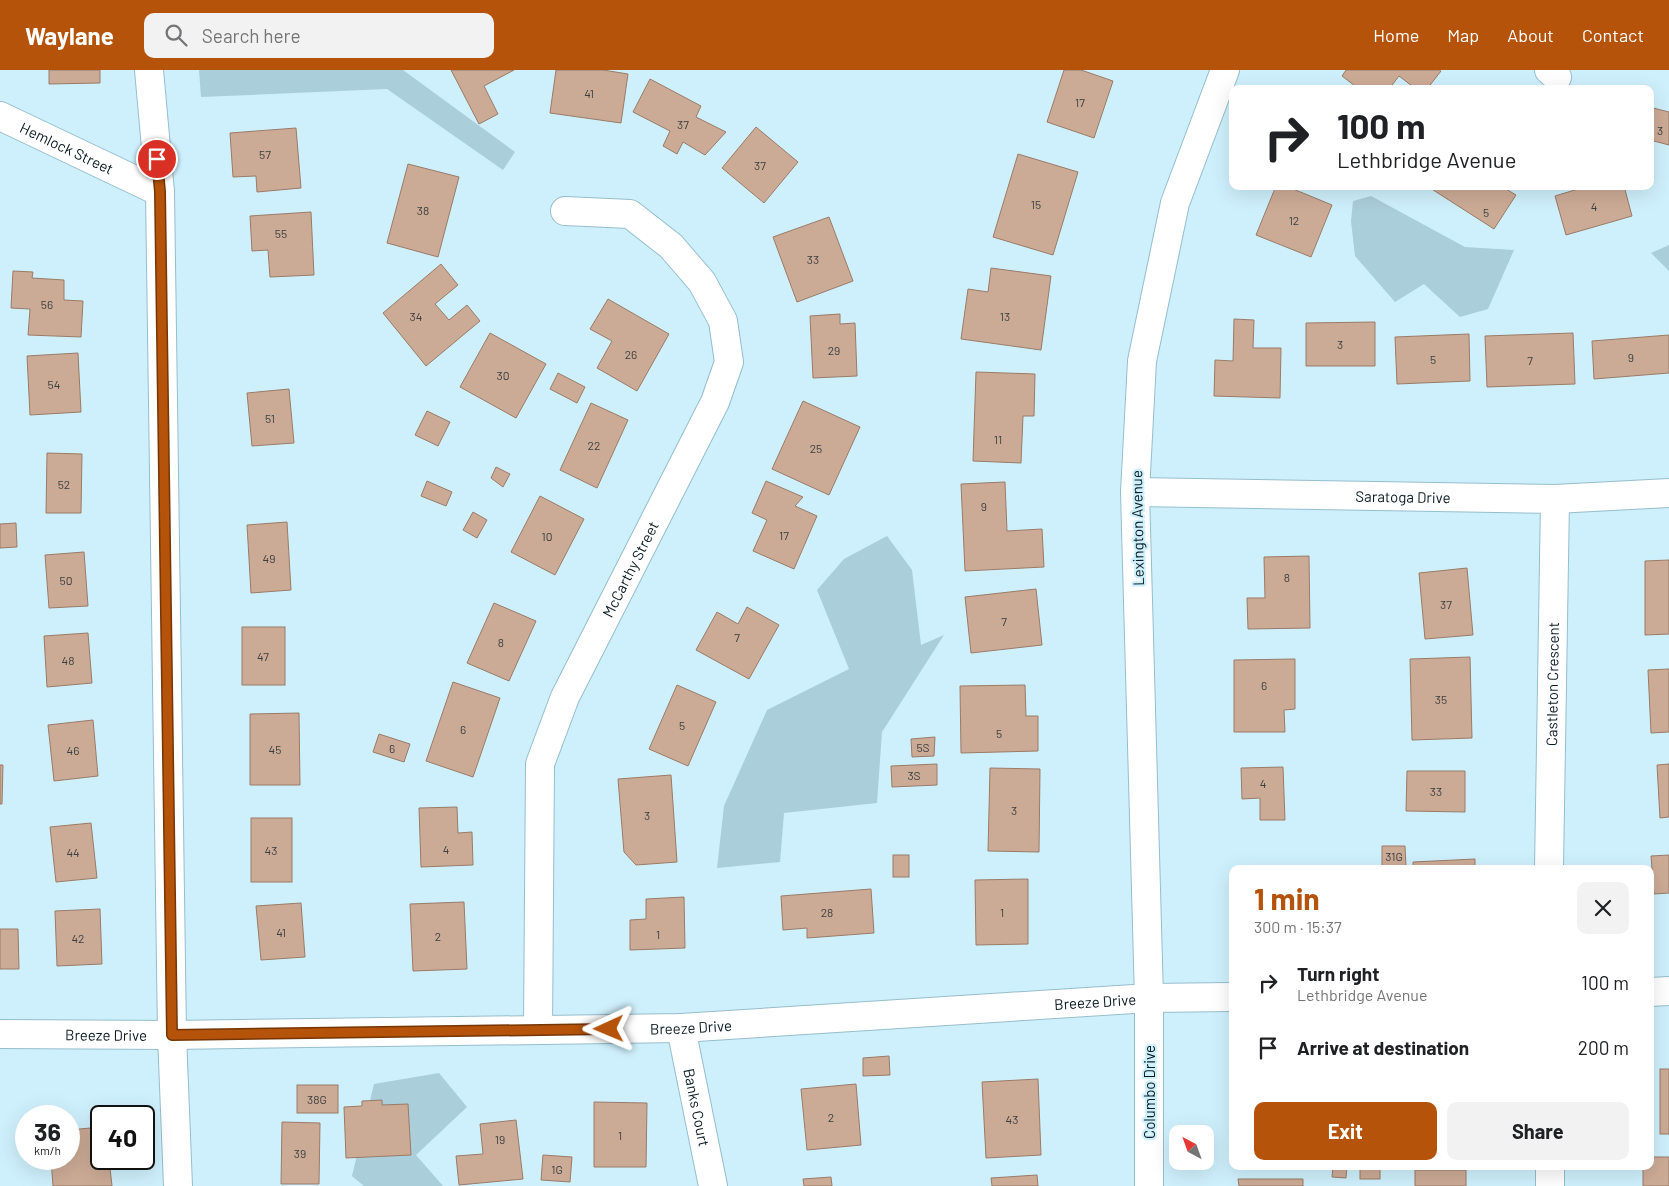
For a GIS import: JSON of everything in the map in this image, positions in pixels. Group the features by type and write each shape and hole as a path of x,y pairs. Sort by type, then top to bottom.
{"street":[{"name":"Lexington Avenue","path":"1150,998 1135,492 1142,361 1174,202 1225,70"},
{"path":"150,81 160,192 172,1035 178,1186"},
{"name":"Hemlock Street","path":"0,116 160,192"},
{"name":"McCarthy Street","path":"538,1030 540,764 565,697 715,402 729,362 723,321 702,282 671,246 630,214 565,211"},
{"name":"Saratoga Drive","path":"1135,492 1554,498 1669,493"},
{"name":"Castleton Crescent","path":"1549,865 1554,498"},
{"path":"1654,992 1669,991"},
{"name":"Breeze Drive","path":"0,1034 172,1035 681,1028 1150,998 1229,997"},
{"name":"Columbo Drive","path":"1149,1186 1150,998"},
{"name":"Banks Court","path":"681,1028 712,1186"},
{"path":"1550,1170 1550,1186"}],"shaded area":[{"path":"199,70 403,70 515,152 503,170 387,89 201,97"},
{"path":"1371,196 1465,247 1514,250 1488,309 1460,317 1424,284 1395,302 1355,256 1351,221 1353,201"},
{"path":"1669,245 1669,271 1651,253"},
{"path":"887,536 912,570 921,645 944,635 882,732 877,803 784,813 780,862 717,868 724,806 767,710 849,669 817,590 844,559"},
{"path":"439,1073 467,1107 416,1155 443,1186 364,1186 352,1176 374,1084"}],"building":[{"path":"49,70 100,70 100,83 49,84"},
{"path":"451,70 514,70 484,86 498,114 479,124"},
{"path":"556,70 603,70 628,74 621,123 550,113"},
{"path":"1064,70 1081,70 1113,81 1094,138 1047,122"},
{"path":"1346,70 1441,71 1430,85 1411,85 1399,76 1392,85 1354,85 1342,76"},
{"path":"650,79 701,106 696,117 726,132 705,155 683,142 677,154 663,146 670,131 633,112"},
{"path":"1654,108 1669,112 1669,145 1654,141"},
{"path":"756,127 798,162 764,203 722,168"},
{"path":"296,128 301,188 257,192 256,176 233,177 230,133"},
{"path":"1018,154 1078,172 1053,255 993,237"},
{"path":"408,164 459,177 438,257 387,243"},
{"path":"1274,190 1296,190 1332,205 1311,257 1256,235"},
{"path":"1433,190 1508,190 1516,195 1494,229"},
{"path":"1575,190 1625,190 1632,216 1566,235 1555,196"},
{"path":"311,212 314,275 270,277 268,250 252,251 250,216"},
{"path":"829,217 853,281 797,302 773,237"},
{"path":"441,264 458,285 435,304 449,320 467,305 480,321 426,366 383,313"},
{"path":"991,268 1051,276 1041,350 961,339 968,289 988,292"},
{"path":"13,271 33,272 32,278 64,280 64,300 83,301 81,337 28,335 30,309 11,308"},
{"path":"608,299 669,334 637,391 597,368 612,341 590,329"},
{"path":"840,314 840,324 855,323 857,376 813,378 810,316"},
{"path":"1234,319 1254,320 1253,348 1281,348 1280,398 1214,396 1215,360 1233,361"},
{"path":"1375,322 1375,366 1306,366 1306,323"},
{"path":"490,333 546,364 516,418 460,387"},
{"path":"1573,333 1575,384 1487,387 1485,336"},
{"path":"1469,334 1470,381 1397,384 1395,337"},
{"path":"1669,335 1669,373 1594,379 1592,341"},
{"path":"78,353 81,412 30,415 27,356"},
{"path":"976,372 1035,374 1034,416 1023,416 1021,463 973,461"},
{"path":"558,373 585,387 577,403 550,389"},
{"path":"289,389 294,443 252,446 247,393"},
{"path":"803,401 860,427 829,495 772,469"},
{"path":"591,403 628,420 597,488 560,470"},
{"path":"427,411 450,422 438,446 415,435"},
{"path":"47,453 82,454 81,513 46,513"},
{"path":"496,467 510,474 503,487 491,478"},
{"path":"427,481 452,492 446,506 421,496"},
{"path":"766,481 803,497 795,506 817,516 794,569 753,551 767,520 752,513"},
{"path":"1005,482 1007,531 1042,529 1044,567 965,571 961,484"},
{"path":"540,496 584,519 555,575 511,552"},
{"path":"473,512 487,520 477,538 463,530"},
{"path":"287,522 291,590 251,593 247,525"},
{"path":"16,523 17,547 0,548 0,524"},
{"path":"84,552 88,606 49,608 45,555"},
{"path":"1309,556 1310,628 1248,629 1247,598 1265,598 1264,557"},
{"path":"1669,560 1669,634 1645,635 1645,561"},
{"path":"1467,568 1473,635 1425,639 1419,573"},
{"path":"1036,589 1042,645 971,653 965,597"},
{"path":"494,603 536,621 509,681 467,663"},
{"path":"747,607 779,625 749,679 696,650 717,612 738,624"},
{"path":"242,627 285,627 285,685 242,685"},
{"path":"88,633 92,683 47,687 44,636"},
{"path":"1470,657 1472,738 1412,740 1410,659"},
{"path":"1295,659 1295,709 1284,710 1285,732 1234,732 1234,660"},
{"path":"1669,669 1669,732 1651,733 1648,670"},
{"path":"453,682 500,698 473,777 426,761"},
{"path":"677,685 716,702 688,766 649,749"},
{"path":"1025,685 1026,716 1038,716 1038,751 961,753 960,686"},
{"path":"299,713 300,785 250,785 250,714"},
{"path":"93,720 98,776 54,781 48,725"},
{"path":"379,734 410,744 404,762 373,752"},
{"path":"935,737 934,756 912,757 911,739"},
{"path":"937,764 937,785 892,787 891,766"},
{"path":"1669,764 1669,817 1660,818 1657,765"},
{"path":"0,765 3,765 2,804 0,804"},
{"path":"1283,767 1285,820 1260,820 1260,798 1242,799 1241,768"},
{"path":"990,768 1040,769 1039,852 988,851"},
{"path":"1407,771 1465,771 1465,812 1406,811"},
{"path":"671,775 677,862 636,865 624,852 618,779"},
{"path":"457,807 458,833 472,832 473,865 421,867 419,808"},
{"path":"251,818 292,818 292,882 251,882"},
{"path":"91,823 97,878 56,882 50,827"},
{"path":"1382,846 1405,846 1406,865 1382,865"},
{"path":"893,855 909,855 909,877 893,877"},
{"path":"1669,855 1669,893 1654,894 1654,865 1652,865 1651,856"},
{"path":"1475,859 1475,865 1413,865 1413,862"},
{"path":"1028,879 1028,944 976,945 975,880"},
{"path":"871,889 874,933 807,938 807,928 783,930 781,896"},
{"path":"684,897 685,948 630,950 630,920 646,919 646,899"},
{"path":"464,902 467,969 413,971 410,904"},
{"path":"301,903 305,957 261,960 256,906"},
{"path":"100,909 102,964 57,966 55,911"},
{"path":"0,929 18,929 19,969 0,969"},
{"path":"889,1056 890,1075 863,1076 863,1058"},
{"path":"1660,1069 1669,1069 1669,1134 1660,1134"},
{"path":"1038,1079 1041,1155 986,1158 982,1082"},
{"path":"856,1084 861,1145 807,1150 801,1089"},
{"path":"297,1085 338,1085 338,1113 297,1113"},
{"path":"382,1100 382,1105 408,1104 411,1155 346,1158 344,1107 362,1106 362,1101"},
{"path":"594,1102 647,1103 646,1167 594,1167"},
{"path":"516,1120 523,1179 459,1185 456,1156 483,1154 480,1124"},
{"path":"282,1122 320,1123 319,1184 281,1184"},
{"path":"90,1128 90,1170 110,1170 112,1186 53,1186 52,1170 80,1170 80,1129"},
{"path":"543,1155 572,1157 570,1182 541,1180"},
{"path":"1654,1157 1669,1157 1669,1186 1643,1186 1643,1170 1654,1170"},
{"path":"1333,1170 1347,1170 1346,1178 1332,1177"},
{"path":"1360,1170 1380,1170 1380,1179 1360,1179"},
{"path":"1415,1170 1466,1170 1466,1186 1415,1186"},
{"path":"1037,1175 1038,1186 992,1186 991,1178"},
{"path":"831,1177 832,1186 804,1186 803,1179"},
{"path":"1238,1179 1303,1179 1303,1186 1239,1186"}],"route":[{"path":"157,159 160,192 172,1035 609,1029"}]}
